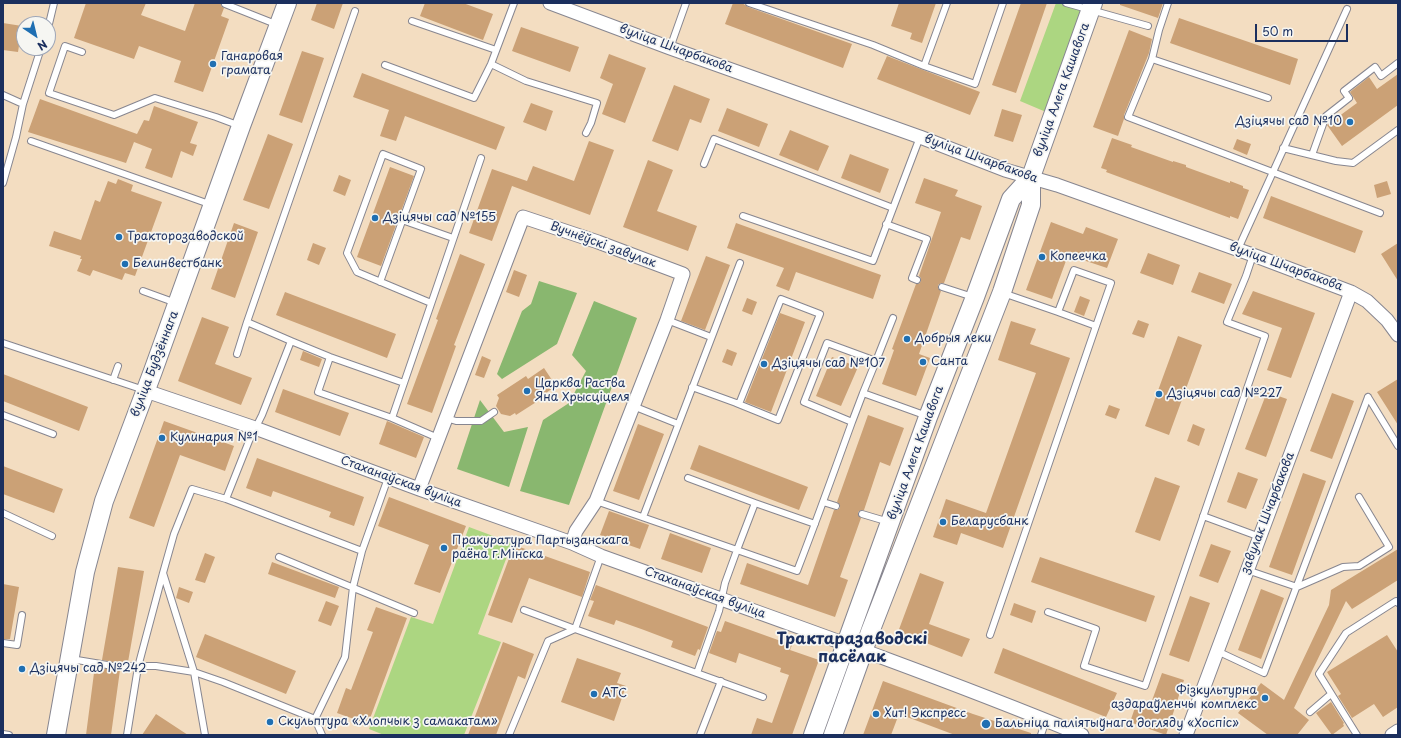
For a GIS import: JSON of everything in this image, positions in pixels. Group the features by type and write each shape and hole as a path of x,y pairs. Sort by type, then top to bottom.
{"main road":[{"name":"вуліца Будзённага","path":"56,735 84,572 104,501 178,304 241,126 287,3"},
{"name":"вуліца Алега Кашавога","path":"813,735 928,417 975,297 1011,199 1030,177 1092,7"},
{"name":"вуліца Алега Кашавога","path":"833,735 946,432 1002,292 1031,205 1030,177"}],"street":[{"name":"вуліца Шчарбакова","path":"550,3 670,48 920,137 1005,170 1030,177 1238,249 1351,292 1367,302 1387,320 1398,335"},
{"name":"Вучнёўскі завулак","path":"418,489 523,217 598,242 683,274 667,320 596,501 576,531 572,543"},
{"name":"завулак Шчарбакова","path":"1186,735 1351,292"},
{"name":"Стаханаўская вуліца","path":"146,391 255,428 418,489 572,543 602,556 722,600 864,650 952,683 1082,735"},
{"path":"1392,735 1398,731"}],"lane":[{"path":"51,16 54,3"},
{"path":"385,65 474,98 491,64 514,3"},
{"path":"670,48 686,3"},
{"path":"749,3 873,45 924,66 975,84 1003,3"},
{"path":"924,66 947,3"},
{"path":"1066,3 1092,7 1148,26"},
{"path":"1168,3 1159,30 1152,59 1128,117 1380,213"},
{"path":"225,4 279,25"},
{"path":"1238,249 1347,9"},
{"path":"237,354 355,11"},
{"path":"412,21 496,50"},
{"path":"82,52 65,46 49,93 114,115 155,98 241,126"},
{"path":"3,183 16,137 23,104 38,56"},
{"path":"1152,59 1268,98"},
{"path":"1312,155 1326,116 1350,98 1344,91 1375,67 1382,76 1398,63"},
{"path":"491,64 526,81 597,103 591,123 586,133"},
{"path":"3,95 23,104"},
{"path":"1283,148 1336,161 1353,163 1398,130"},
{"path":"743,216 873,261 920,137"},
{"path":"704,164 714,139 893,208"},
{"path":"31,140 213,205"},
{"path":"380,282 421,169 383,154 347,253 357,272 380,282 431,303"},
{"path":"392,418 481,158"},
{"path":"402,220 454,238"},
{"path":"886,224 927,239 912,278 917,280"},
{"path":"1048,612 1096,629 1084,666 1145,686 1266,336 1227,322 1253,255"},
{"path":"643,517 740,263"},
{"path":"990,636 1112,283 1074,270 1058,312"},
{"path":"942,287 975,297"},
{"path":"143,291 178,304"},
{"path":"1002,292 1096,326"},
{"path":"692,387 778,420 820,314 781,299 739,404 736,403"},
{"path":"596,501 797,571 892,318"},
{"path":"667,320 711,337"},
{"path":"247,322 330,357 404,383"},
{"path":"226,499 255,428 262,415 290,341"},
{"path":"3,343 146,391"},
{"path":"852,422 804,402 827,343 876,361"},
{"path":"330,357 318,392 392,418 438,438"},
{"path":"113,380 118,366"},
{"path":"863,393 928,417"},
{"path":"1217,651 1264,673 1368,397 1398,446"},
{"path":"633,406 678,424"},
{"path":"446,418 456,421 481,421 494,412"},
{"path":"3,415 53,434"},
{"path":"315,719 345,657 353,587 362,551 388,478"},
{"path":"688,478 815,524"},
{"path":"127,735 138,667 163,572 174,534 192,489 226,499 362,551"},
{"path":"1247,570 1297,587 1343,567 1360,566 1389,547 1359,497"},
{"path":"823,502 836,506"},
{"path":"697,673 720,611 725,583 755,503"},
{"path":"3,513 52,536"},
{"path":"862,514 890,522"},
{"path":"1204,516 1260,537"},
{"path":"509,735 548,641 576,628 602,556"},
{"path":"279,557 414,613"},
{"path":"163,572 194,672 205,735"},
{"path":"1357,735 1319,674 1346,633 1396,601 1398,603"},
{"path":"524,610 763,697"},
{"path":"3,643 17,645 22,615"},
{"path":"70,658 113,666 165,666 194,672 315,719 322,735"},
{"path":"700,735 721,682"},
{"path":"1310,712 1331,694"},
{"path":"1041,735 1046,720"},
{"path":"3,734 9,735"}],"green space":[{"path":"1056,3 1085,3 1046,112 1020,101"},
{"path":"539,281 577,293 557,344 502,379 497,374 522,311 531,304"},
{"path":"594,301 637,318 569,505 520,491 543,420 569,403 586,371 572,355"},
{"path":"480,400 504,432 528,427 509,487 457,469"},
{"path":"469,527 512,543 478,634 501,642 464,735 384,735 369,729 411,617 433,624"}],"building":[{"path":"86,3 146,3 141,15 185,31 195,3 221,3 221,6 224,8 221,16 229,19 203,92 174,82 181,61 139,46 134,59 74,38"},
{"path":"317,3 343,3 334,29 311,20"},
{"path":"425,3 463,3 493,14 483,40 420,16"},
{"path":"733,3 742,3 748,7 852,44 843,68 725,24"},
{"path":"899,3 936,3 922,43 910,39 912,33 891,26"},
{"path":"1021,3 1047,3 1016,93 992,85"},
{"path":"1120,3 1163,3 1158,18 1120,5"},
{"path":"1179,18 1298,59 1290,85 1170,43"},
{"path":"3,23 16,25 16,52 3,50"},
{"path":"521,27 579,47 570,72 512,51"},
{"path":"1129,30 1152,39 1149,53 1124,115 1118,136 1093,127"},
{"path":"302,51 324,58 302,123 279,115"},
{"path":"609,54 646,68 625,123 602,114 613,84 600,78"},
{"path":"887,56 980,92 970,115 877,79"},
{"path":"362,73 505,127 496,150 405,116 396,141 380,136 389,110 353,97"},
{"path":"1398,74 1398,105 1342,146 1327,125 1357,103 1350,92 1369,77 1377,89"},
{"path":"674,85 710,99 701,123 690,119 678,151 652,141"},
{"path":"40,99 137,134 144,120 149,121 154,106 198,122 190,143 197,145 193,156 181,151 172,178 145,168 152,149 134,142 126,163 28,132"},
{"path":"531,103 553,111 546,131 523,122"},
{"path":"727,108 768,124 759,147 718,131"},
{"path":"1002,109 1022,115 1013,142 994,136"},
{"path":"790,130 829,146 818,171 779,155"},
{"path":"268,134 293,144 269,209 243,200"},
{"path":"1112,138 1132,145 1131,147 1186,165 1186,167 1230,183 1230,181 1243,186 1243,188 1249,190 1238,219 1230,216 1230,218 1106,172 1107,170 1101,168"},
{"path":"1237,139 1251,144 1247,155 1233,149"},
{"path":"589,141 614,150 590,215 512,186 492,241 469,233 492,169 527,181 533,166 574,181"},
{"path":"850,154 889,169 880,193 841,178"},
{"path":"648,160 673,170 657,211 697,226 688,251 623,227"},
{"path":"390,167 414,176 381,266 357,257"},
{"path":"339,175 351,180 345,196 333,191"},
{"path":"924,178 958,190 955,196 982,206 970,240 961,237 944,283 938,285 938,288 941,291 919,354 930,358 916,396 882,384 894,350 892,349 916,284 919,284 921,281 919,276 941,212 915,203"},
{"path":"118,179 133,185 131,191 162,202 135,276 125,273 122,280 93,270 90,276 77,271 82,259 80,259 81,256 49,246 54,231 81,240 95,200 100,202 108,181 116,184"},
{"path":"1387,181 1391,194 1377,198 1374,185"},
{"path":"1271,196 1363,231 1355,253 1263,218"},
{"path":"1051,222 1083,234 1086,227 1118,239 1107,268 1077,258 1076,261 1067,258 1052,299 1026,290"},
{"path":"234,223 258,232 235,298 211,289"},
{"path":"736,223 881,275 873,299 796,272 789,291 776,286 784,268 727,248"},
{"path":"313,243 326,248 319,265 307,260"},
{"path":"1398,243 1398,281 1381,254"},
{"path":"1148,253 1180,265 1173,285 1140,273"},
{"path":"460,254 485,264 454,345 456,346 432,413 407,404 438,320 436,319"},
{"path":"706,256 730,265 705,330 681,321"},
{"path":"514,270 527,275 519,297 506,292"},
{"path":"1199,272 1232,284 1224,304 1191,292"},
{"path":"1253,291 1315,313 1291,378 1267,370 1282,328 1242,314"},
{"path":"285,292 396,334 387,358 276,315"},
{"path":"1080,296 1090,300 1084,316 1074,312"},
{"path":"747,298 757,302 752,315 742,311"},
{"path":"780,313 805,322 771,412 745,402"},
{"path":"202,317 229,327 215,364 252,378 241,405 178,381"},
{"path":"1138,320 1149,324 1144,338 1132,334"},
{"path":"1011,321 1036,329 1030,344 1070,358 1003,548 961,533 957,545 933,537 946,499 986,513 1036,373 998,360"},
{"path":"1178,336 1202,345 1169,435 1145,426"},
{"path":"727,349 737,353 732,366 722,362"},
{"path":"303,351 322,359 319,367 300,360"},
{"path":"482,356 491,360 484,378 475,375"},
{"path":"832,357 858,367 841,406 816,396"},
{"name":"Царква Раства Яна Хрысціцеля","path":"544,368 556,386 540,397 541,399 516,415 515,413 510,416 501,414 496,406 499,398 497,395 526,376 528,379"},
{"path":"3,374 88,407 79,431 3,401"},
{"path":"1398,379 1398,425 1377,392"},
{"path":"283,389 349,413 340,436 275,412"},
{"path":"1267,392 1287,399 1266,457 1245,449"},
{"path":"1332,393 1354,401 1332,459 1310,451"},
{"path":"1109,405 1120,409 1116,419 1105,415"},
{"path":"868,415 904,428 890,466 880,462 864,510 858,512 858,515 861,518 840,577 848,580 835,617 740,584 747,563 808,585 834,510 840,508 840,505 837,502"},
{"path":"164,421 234,446 225,471 180,455 154,527 129,518"},
{"path":"387,421 424,437 416,458 379,444"},
{"path":"638,424 664,434 639,500 613,491"},
{"path":"1193,424 1205,429 1199,446 1187,441"},
{"path":"699,445 808,487 799,510 690,469"},
{"path":"257,458 364,497 354,526 329,517 331,512 273,491 271,497 246,488"},
{"path":"3,466 63,489 54,513 3,494"},
{"path":"1238,472 1258,479 1246,509 1227,502"},
{"path":"1303,473 1326,481 1292,575 1269,567"},
{"path":"1155,477 1180,486 1160,541 1135,532"},
{"path":"389,497 466,526 440,593 414,584 429,545 378,526"},
{"path":"609,511 649,525 640,549 600,535"},
{"path":"670,533 711,548 702,573 661,559"},
{"path":"1211,544 1231,551 1218,583 1199,576"},
{"path":"514,545 590,572 582,597 529,578 512,623 488,615"},
{"path":"1398,549 1398,580 1352,609 1346,601 1294,708 1309,720 1297,735 1268,735 1238,713 1261,683 1284,700 1329,605 1331,590"},
{"path":"205,553 215,557 205,583 195,580"},
{"path":"1040,557 1155,596 1146,622 1031,582"},
{"path":"272,562 339,587 335,598 268,574"},
{"path":"118,567 144,571 128,662 102,660"},
{"path":"920,573 944,582 929,624 970,639 962,657 898,632"},
{"path":"3,584 19,587 10,639 3,639"},
{"path":"596,585 708,627 700,650 698,649 695,656 671,647 673,641 644,630 616,620 614,625 588,616 594,601 590,600"},
{"path":"179,587 193,592 189,603 176,598"},
{"path":"1261,589 1284,598 1261,659 1238,650"},
{"path":"1190,596 1210,603 1189,662 1169,655"},
{"path":"326,601 339,606 331,626 318,621"},
{"path":"1014,603 1036,611 1032,623 1010,615"},
{"path":"376,607 407,618 368,724 337,713 346,688 351,690 373,632 367,630"},
{"path":"725,621 792,645 790,650 819,660 792,735 751,735 757,718 772,723 789,675 780,672 781,668 739,653 736,663 709,653 717,631 721,632"},
{"path":"205,634 296,671 286,694 196,657"},
{"path":"1387,635 1398,652 1398,707 1383,717 1374,704 1352,718 1338,696 1341,694 1327,672"},
{"path":"503,642 534,654 525,679 518,676 496,735 468,735"},
{"path":"1003,648 1117,693 1106,717 994,673"},
{"name":"АТС","path":"577,658 621,673 617,683 626,686 614,721 561,702"},
{"path":"101,668 120,670 111,735 86,735 94,673 100,674"},
{"path":"1162,673 1184,680 1166,735 1130,722 1137,702 1150,706"},
{"path":"883,681 973,714 1031,733 1031,735 955,735 899,714 891,735 863,735"},
{"path":"1331,702 1344,723 1344,726 1332,735 1316,713"},
{"path":"156,714 188,735 142,735"}],"place":[{"name":"Ганаровая грамата","path":"213,64"},
{"name":"Дзіцячы сад №10","path":"1350,122"},
{"name":"Дзіцячы сад №155","path":"375,218"},
{"name":"Тракторозаводской","path":"119,237"},
{"name":"Копеечка","path":"1042,257"},
{"name":"Белинвестбанк","path":"125,264"},
{"name":"Добрыя леки","path":"907,339"},
{"name":"Санта","path":"923,362"},
{"name":"Дзіцячы сад №107","path":"764,364"},
{"name":"Царква Раства Яна Хрысціцеля","path":"527,391"},
{"name":"Дзіцячы сад №227","path":"1159,394"},
{"name":"Кулинария №1","path":"162,438"},
{"name":"Беларусбанк","path":"943,522"},
{"name":"Пракуратура Партызанскага раёна г.Мінска","path":"444,548"},
{"name":"Дзіцячы сад №242","path":"22,669"},
{"name":"АТС","path":"594,694"},
{"name":"Фізкультурна аздараўленчы комплекс","path":"1265,698"},
{"name":"Хит! Экспресс","path":"876,714"},
{"name":"Скульптура «Хлопчык з самакатам»","path":"270,722"},
{"name":"Бальніца паліятыўнага догляду «Хоспіс»","path":"986,724"}],"district":[{"name":"Трактаразаводскі пасёлак","path":"852,649"}]}
